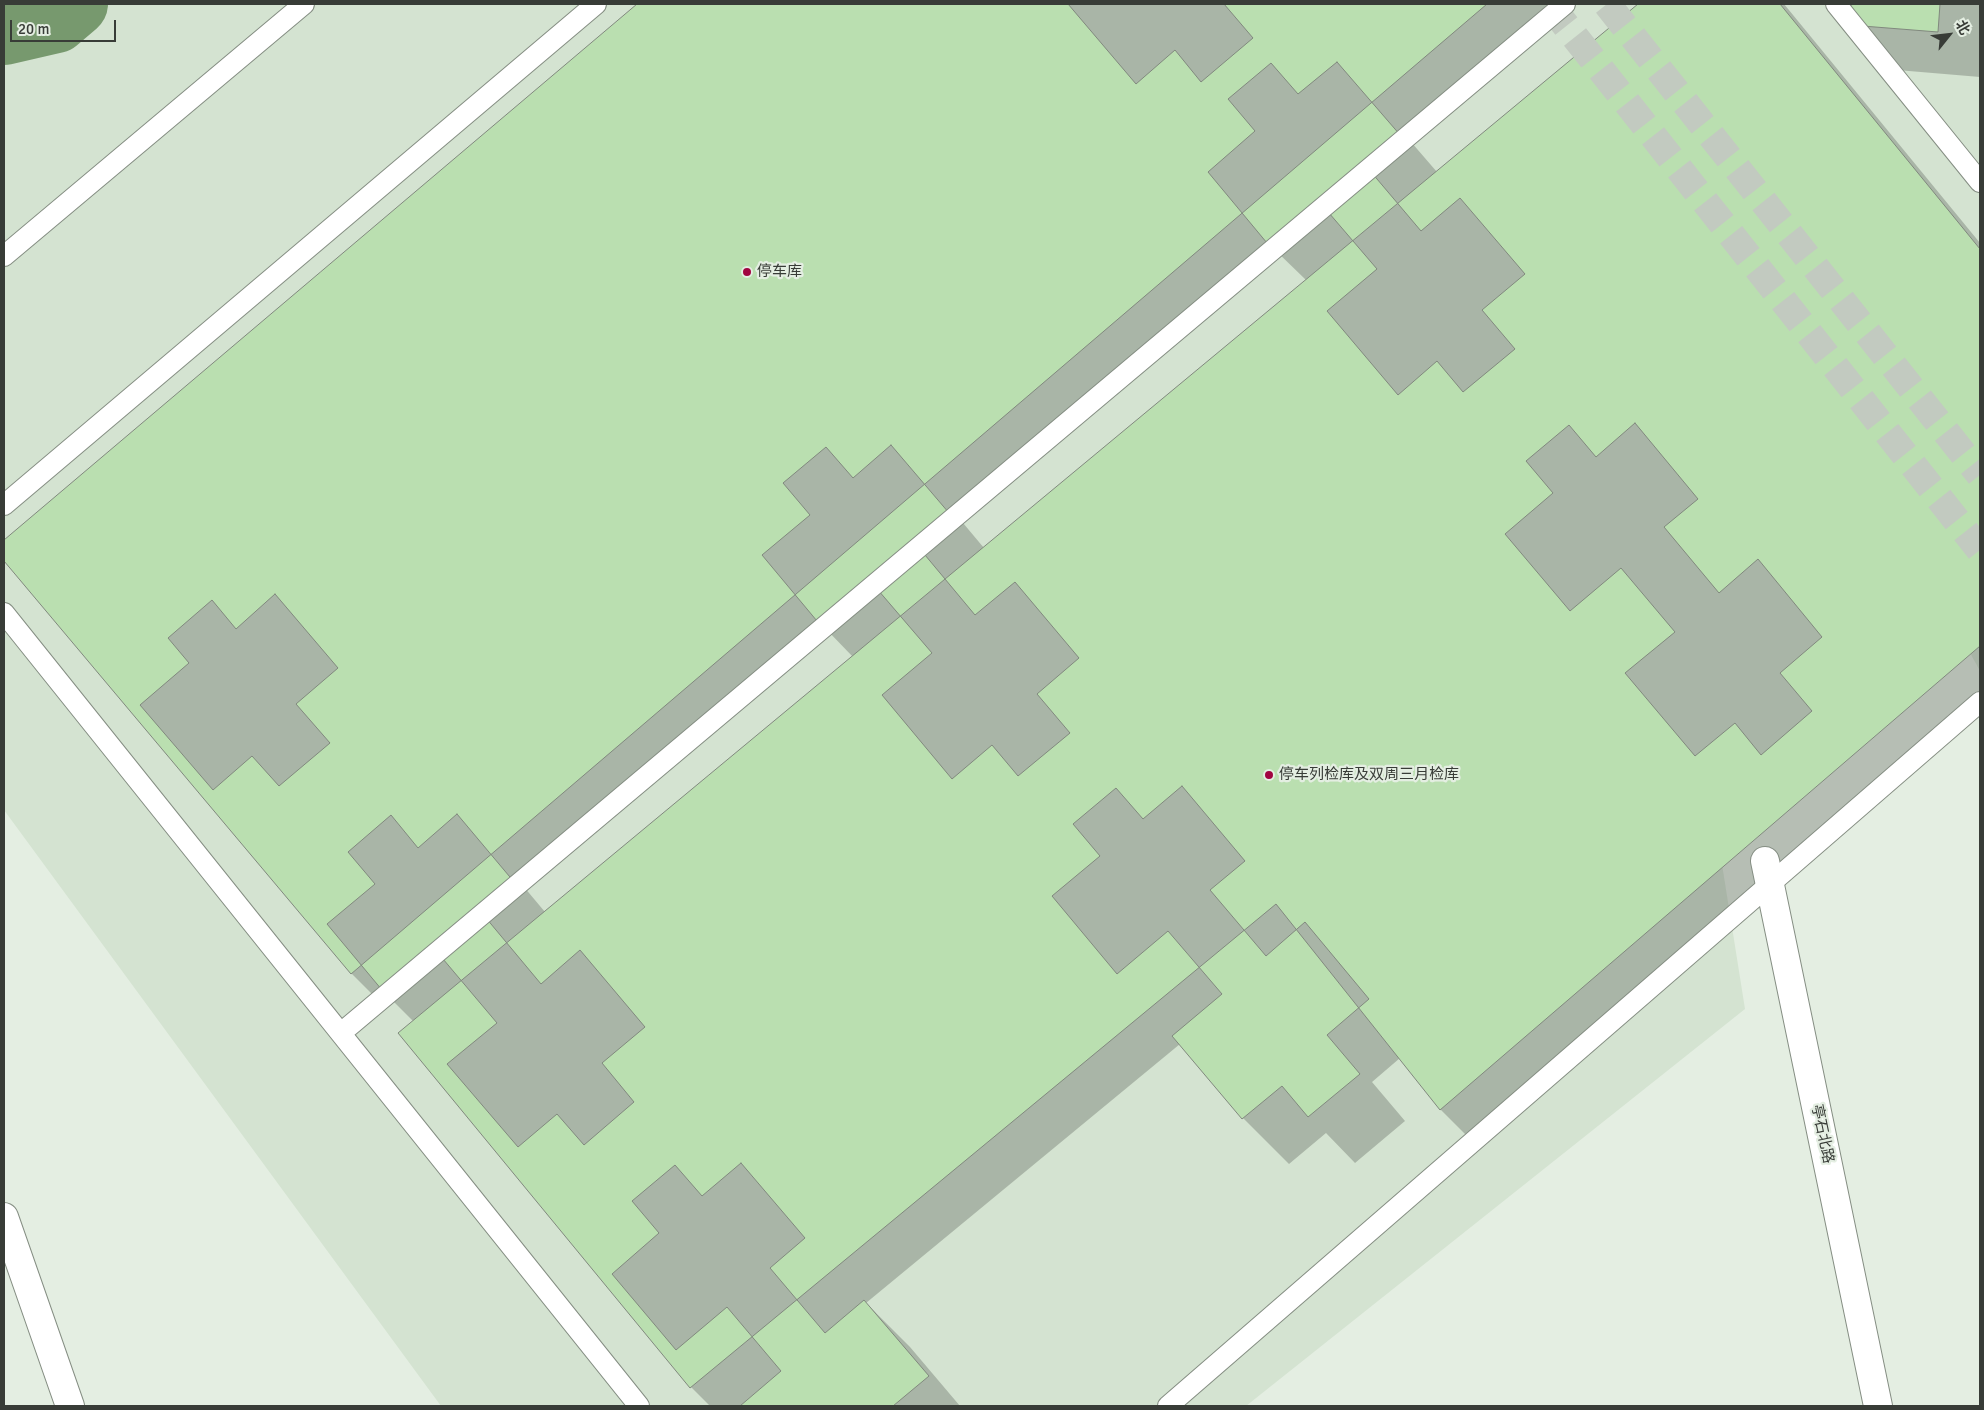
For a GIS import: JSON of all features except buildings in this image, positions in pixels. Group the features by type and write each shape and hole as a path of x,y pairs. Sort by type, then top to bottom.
{"street":[{"name":"亭石北路","path":"1767,873 1878,1406"},
{"path":"4,1217 70,1406"}],"lane":[{"path":"4,256 304,4"},
{"path":"4,505 596,4"},
{"path":"340,1034 1565,4"},
{"path":"1836,4 1980,182"},
{"path":"4,614 639,1406"},
{"path":"1168,1406 1767,873 1980,702"}],"shaded area":[{"path":"19,4 1980,4 1980,671 1970,653 1722,864 1745,1009 1246,1406 441,1406 4,810 4,16"}],"waterway":[{"path":"4,33 56,21 76,4"}],"tunnel":[{"path":"1549,4 1980,550"},
{"path":"1607,4 1980,475"}],"place":[{"name":"停车库","path":"747,272"},
{"name":"停车列检库及双周三月检库","path":"1269,775"}]}
